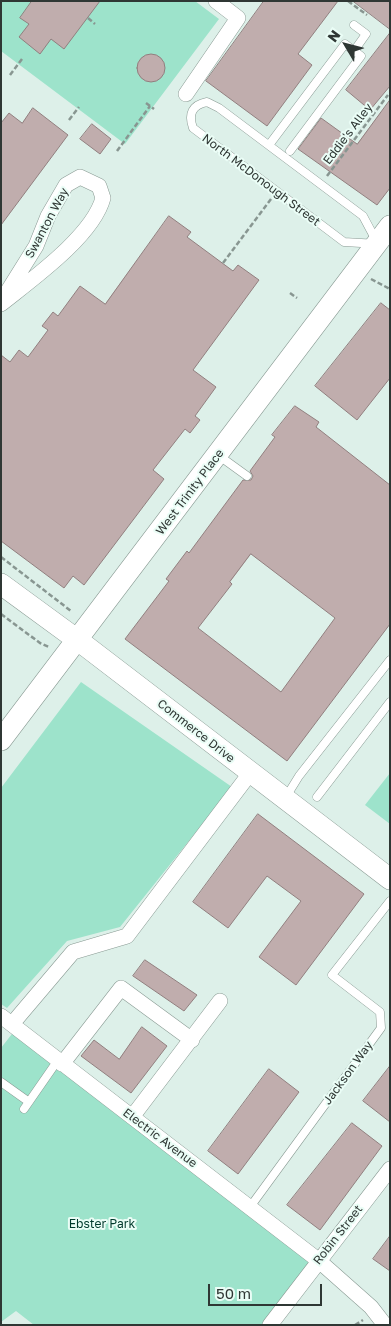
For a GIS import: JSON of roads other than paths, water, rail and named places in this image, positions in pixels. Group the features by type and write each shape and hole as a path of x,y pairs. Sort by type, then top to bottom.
{"street":[{"path":"186,94 238,18 216,1"},
{"name":"Swanton Way","path":"80,177 99,186 103,198 94,219 74,242 1,303 36,246 48,216 66,185 80,177"},
{"name":"West Trinity Place","path":"1,740 218,455 384,248 390,226"},
{"name":"Commerce Drive","path":"1,584 78,640 390,879"},
{"path":"6,1020 73,952 127,936 251,772"},
{"path":"60,1062 122,988 192,1040"},
{"path":"132,1118 220,1001"},
{"name":"Electric Avenue","path":"6,1020 318,1260 371,1307 385,1325"},
{"name":"Robin Street","path":"270,1325 318,1260 390,1169"}],"lane":[{"path":"354,25 366,34 354,50"},
{"path":"269,145 345,44 361,56 290,151"},
{"name":"North McDonough Street","path":"207,102 219,108 322,183 363,216 384,248 344,242 193,128 189,118 191,111 200,103 207,102"},
{"path":"218,455 246,476"},
{"path":"285,799 299,776 390,660"},
{"path":"317,797 390,702"},
{"name":"Jackson Way","path":"250,1207 380,1028 380,1012 332,975 390,901"},
{"path":"1,1082 27,1106 60,1062"}],"park label":[{"name":"Ebster Park","path":"102,1224"}]}
